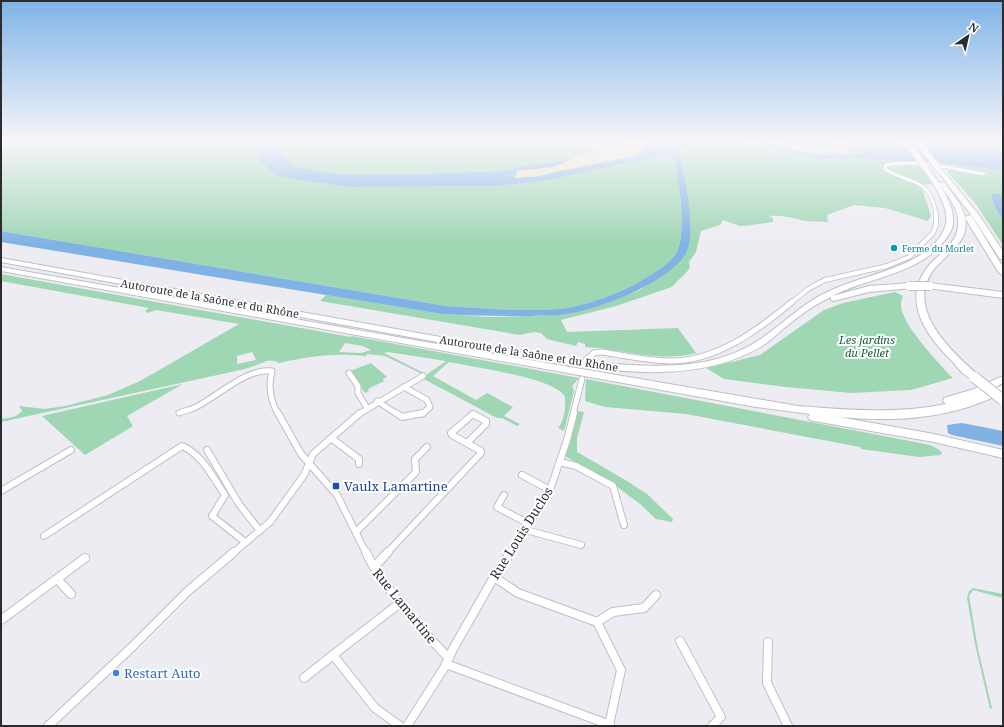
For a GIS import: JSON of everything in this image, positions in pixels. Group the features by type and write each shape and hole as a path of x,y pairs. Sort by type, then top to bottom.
{"highway":[{"path":"809,309 838,290 912,263 930,252 936,246 950,225 950,214 931,176"},
{"path":"932,176 951,203 958,226 962,230"},
{"path":"933,176 957,206 962,221 962,230 956,242 930,268 922,283 919,291 924,317 929,327 946,350 974,378 1003,400"},
{"path":"944,176 975,215 1003,257"},
{"path":"957,206 962,208 966,213 1003,273"},
{"name":"Autoroute de la Saône et du Rhône","path":"1,260 541,358 615,368 666,369 705,364 722,360 740,354 774,336 809,309"},
{"name":"Autoroute de la Saône et du Rhône","path":"1,269 536,365 765,404 836,413 907,414 937,410 963,405 1003,389"},
{"path":"809,309 857,291 888,287 930,286 1003,295"},
{"path":"541,358 725,392 835,407 903,408 940,403 978,392 1003,378"},
{"path":"765,404 782,411 934,438 1003,454"}],"street":[{"path":"587,359 594,353 601,352 660,361 683,361 695,358 728,345 751,333 802,294 823,281 855,271 885,266 908,257 930,238 935,231 936,211 924,185 902,176"},
{"name":"Rue Lamartine","path":"179,413 194,408 255,373 267,369 272,371 269,384 274,405 301,454 337,495 374,567 400,603 448,661 610,725"},
{"path":"350,373 358,386 358,393 367,408"},
{"path":"48,726 128,651 188,590 270,522 304,475 313,454 367,408 423,376"},
{"name":"Rue Louis Duclos","path":"406,726 448,661 494,577 528,527 550,490 560,462 582,379"},
{"path":"377,401 402,417 422,414 430,407 427,400 404,387"},
{"path":"374,567 481,453 481,451 467,443 451,433 473,414 486,421 486,424 467,443"},
{"path":"331,438 359,459 359,464"},
{"path":"44,536 182,446 186,447 195,454 225,495 224,500 213,512 212,516 245,542"},
{"path":"356,532 416,472 415,460 427,447"},
{"path":"1,491 71,450"},
{"path":"207,450 239,504 260,531"},
{"path":"560,462 576,466 613,486 624,525"},
{"path":"522,475 550,490"},
{"path":"504,495 497,507 528,527 581,545"},
{"path":"1,620 85,558"},
{"path":"494,577 518,593 597,622 621,670 610,725"},
{"path":"57,579 71,594"},
{"path":"597,622 613,612 644,608 656,595"},
{"path":"304,678 400,603"},
{"path":"680,641 721,717 712,726"},
{"path":"768,642 767,683 788,726"},
{"path":"333,655 375,708 400,726"}],"green space":[{"path":"1,176 280,176 349,187 497,186 543,181 567,176 677,176 682,218 680,242 675,256 660,269 638,283 593,302 559,309 531,310 446,306 1,231"},
{"path":"681,176 927,176 932,184 918,185 923,191 931,216 928,221 885,208 854,205 827,215 828,222 808,221 783,216 769,216 773,218 773,222 740,226 723,220 720,225 701,231 696,252 689,262 690,267 672,287 616,306 561,320 567,332 678,328 696,353 682,356 654,356 585,347 585,344 578,342 576,346 547,339 541,333 534,332 520,335 320,301 326,295 442,314 488,317 562,315 603,304 640,290 685,254"},
{"path":"951,176 1003,176 1003,194 991,195 1003,222 1003,245 975,203"},
{"path":"1,274 579,378 572,386 574,391 564,431 558,428 562,422 564,414 565,397 559,390 547,384 513,374 449,362 433,376 476,400 487,393 513,407 504,416 520,424 517,426 502,418 497,418 422,378 446,361 388,352 384,353 424,373 422,374 385,356 367,354 366,356 322,356 279,363 271,360 245,369 1,422 1,419 18,415 22,411 19,406 45,409 65,406 108,395 140,381 239,324 156,310 148,313 145,311 149,308 1,281","holes":["345,343 363,346 371,350 361,353 339,352","252,352 256,360 237,364 237,356"]},
{"name":"Les jardins du Pellet","path":"895,292 903,296 901,305 902,312 907,322 931,354 953,378 911,390 851,393 724,379 706,368 760,355 824,310 843,303"},
{"path":"371,363 387,377 383,379 384,381 368,389 369,391 365,393 350,371"},
{"path":"586,379 923,443 940,450 942,453 941,455 919,457 861,449 860,447 686,414 605,407 585,401"},
{"path":"183,384 127,416 133,426 85,455 42,416"},
{"path":"577,411 584,412 577,438 577,452 647,494 673,519 672,522 656,519 640,504 616,486 565,456"},
{"path":"973,588 1003,594 1003,598 973,590 969,596 978,649 992,708 990,709 975,644 967,598 969,591"}],"sand":[{"path":"516,176 541,176 541,176 515,178"}],"water":[{"path":"280,176 516,176 515,178 567,176 543,181 497,186 349,187"},
{"path":"677,176 683,176 689,203 689,245 685,255 676,266 646,286 629,294 592,308 561,315 498,316 442,314 1,242 1,231 446,306 531,310 559,309 581,305 605,298 638,283 671,260 677,252 680,243 682,219"},
{"path":"991,194 1003,194 1003,222 993,202"},
{"path":"962,423 1003,431 1003,446 948,433 947,425"}],"place":[{"name":"Ferme du Morlet","path":"894,248"},
{"name":"Vaulx Lamartine","path":"336,486"},
{"name":"Restart Auto","path":"116,673"}]}
